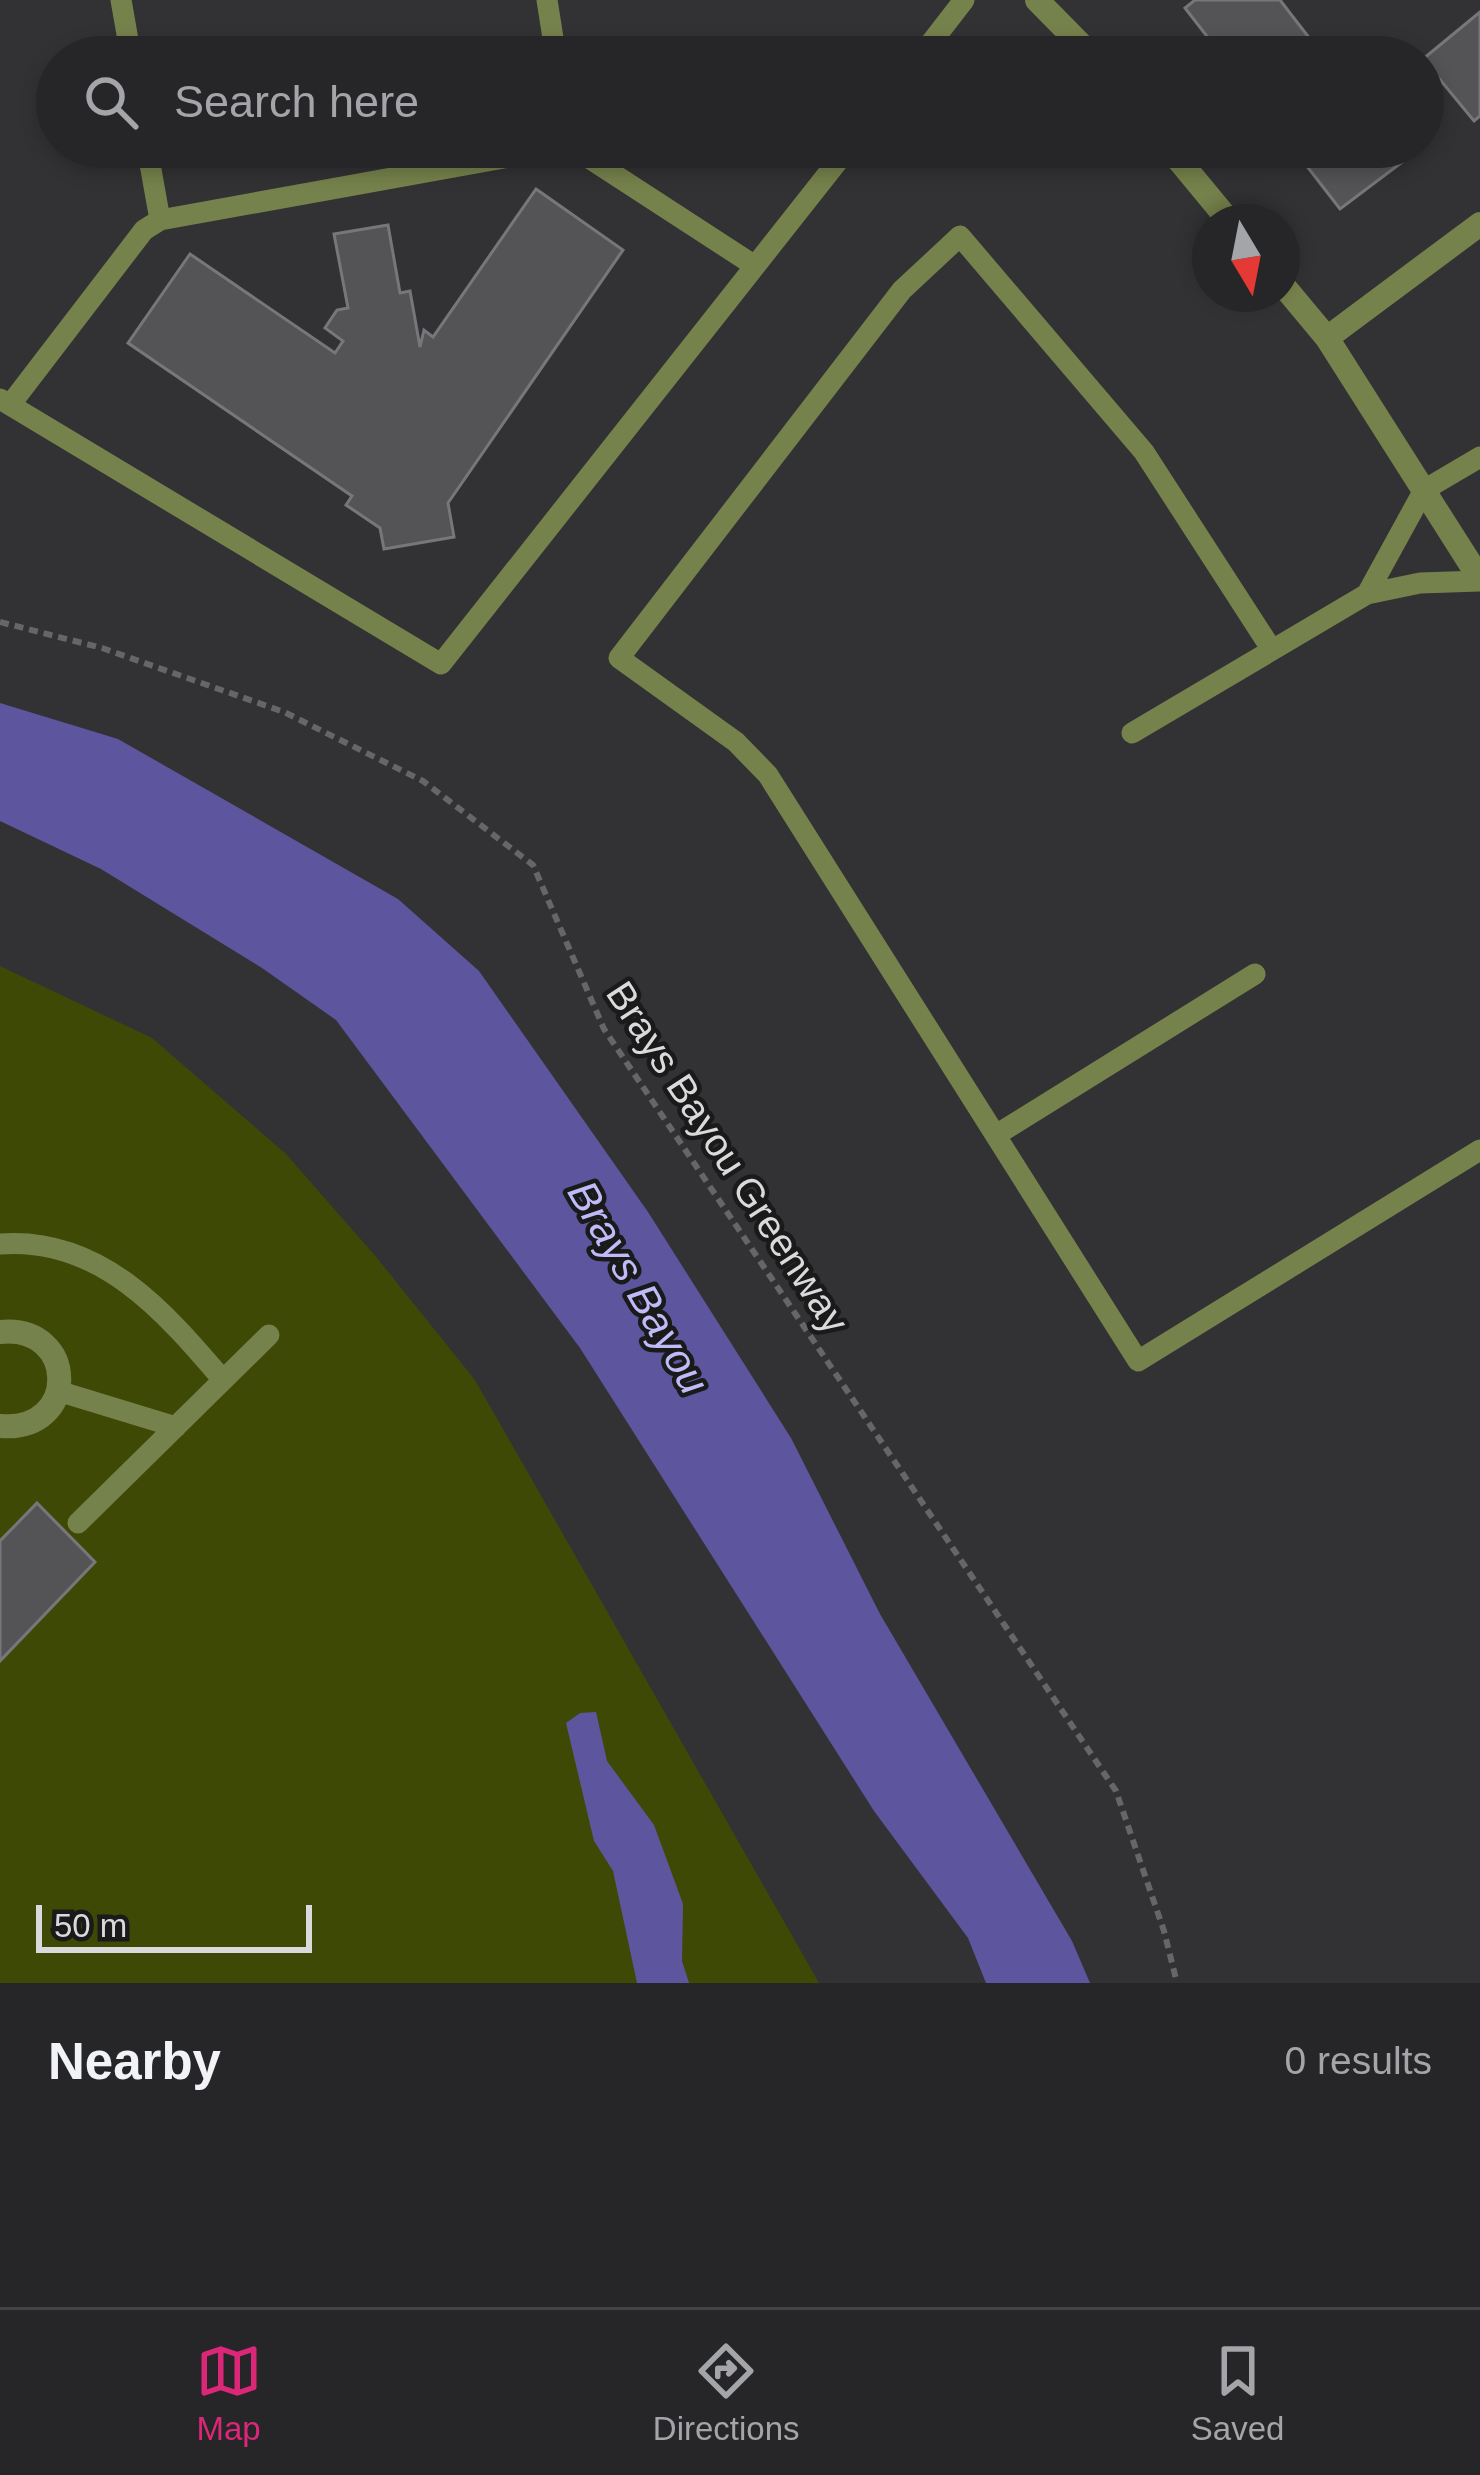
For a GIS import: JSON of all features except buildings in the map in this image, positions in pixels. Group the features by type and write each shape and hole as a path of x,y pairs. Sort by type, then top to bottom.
{"street":[{"path":"1037,0 1072,36"},
{"path":"1185,168 1215,204"},
{"path":"1327,338 1480,224"},
{"path":"1300,306 1327,338 1480,580"},
{"path":"0,1332 30,1334 44,1343 59,1369 58,1391 47,1413 34,1422 0,1426"}],"lane":[{"path":"121,0 127,36"},
{"path":"547,0 553,36"},
{"path":"936,36 964,0"},
{"path":"151,168 160,220"},
{"path":"451,168 160,220 144,230 5,402 441,664 832,168"},
{"path":"601,168 755,266"},
{"path":"1272,650 1144,452 960,236 902,290 620,658 736,742 768,775 1138,1361 1480,1150"},
{"path":"1366,594 1424,490 1480,457"},
{"path":"1132,733 1366,594 1420,583 1480,580"},
{"path":"996,1136 1256,974"},
{"path":"0,1244 50,1248 111,1270 152,1300 223,1380"},
{"path":"78,1523 269,1335"},
{"path":"58,1391 176,1427"}],"path":[{"name":"Brays Bayou Greenway","path":"0,622 102,648 284,712 423,781 533,866 604,1029 1116,1791 1178,1983"}],"green space":[{"path":"0,966 152,1038 286,1154 377,1258 475,1380 819,1983 0,1983"}],"water":[{"name":"Brays Bayou","path":"0,703 118,739 398,899 479,971 648,1212 791,1438 880,1614 1072,1941 1090,1983 986,1983 968,1938 874,1811 580,1348 336,1020 262,968 101,869 0,821"},
{"path":"596,1712 607,1761 654,1825 683,1904 682,1961 689,1983 637,1983 613,1871 594,1841 566,1723 580,1713"}]}
